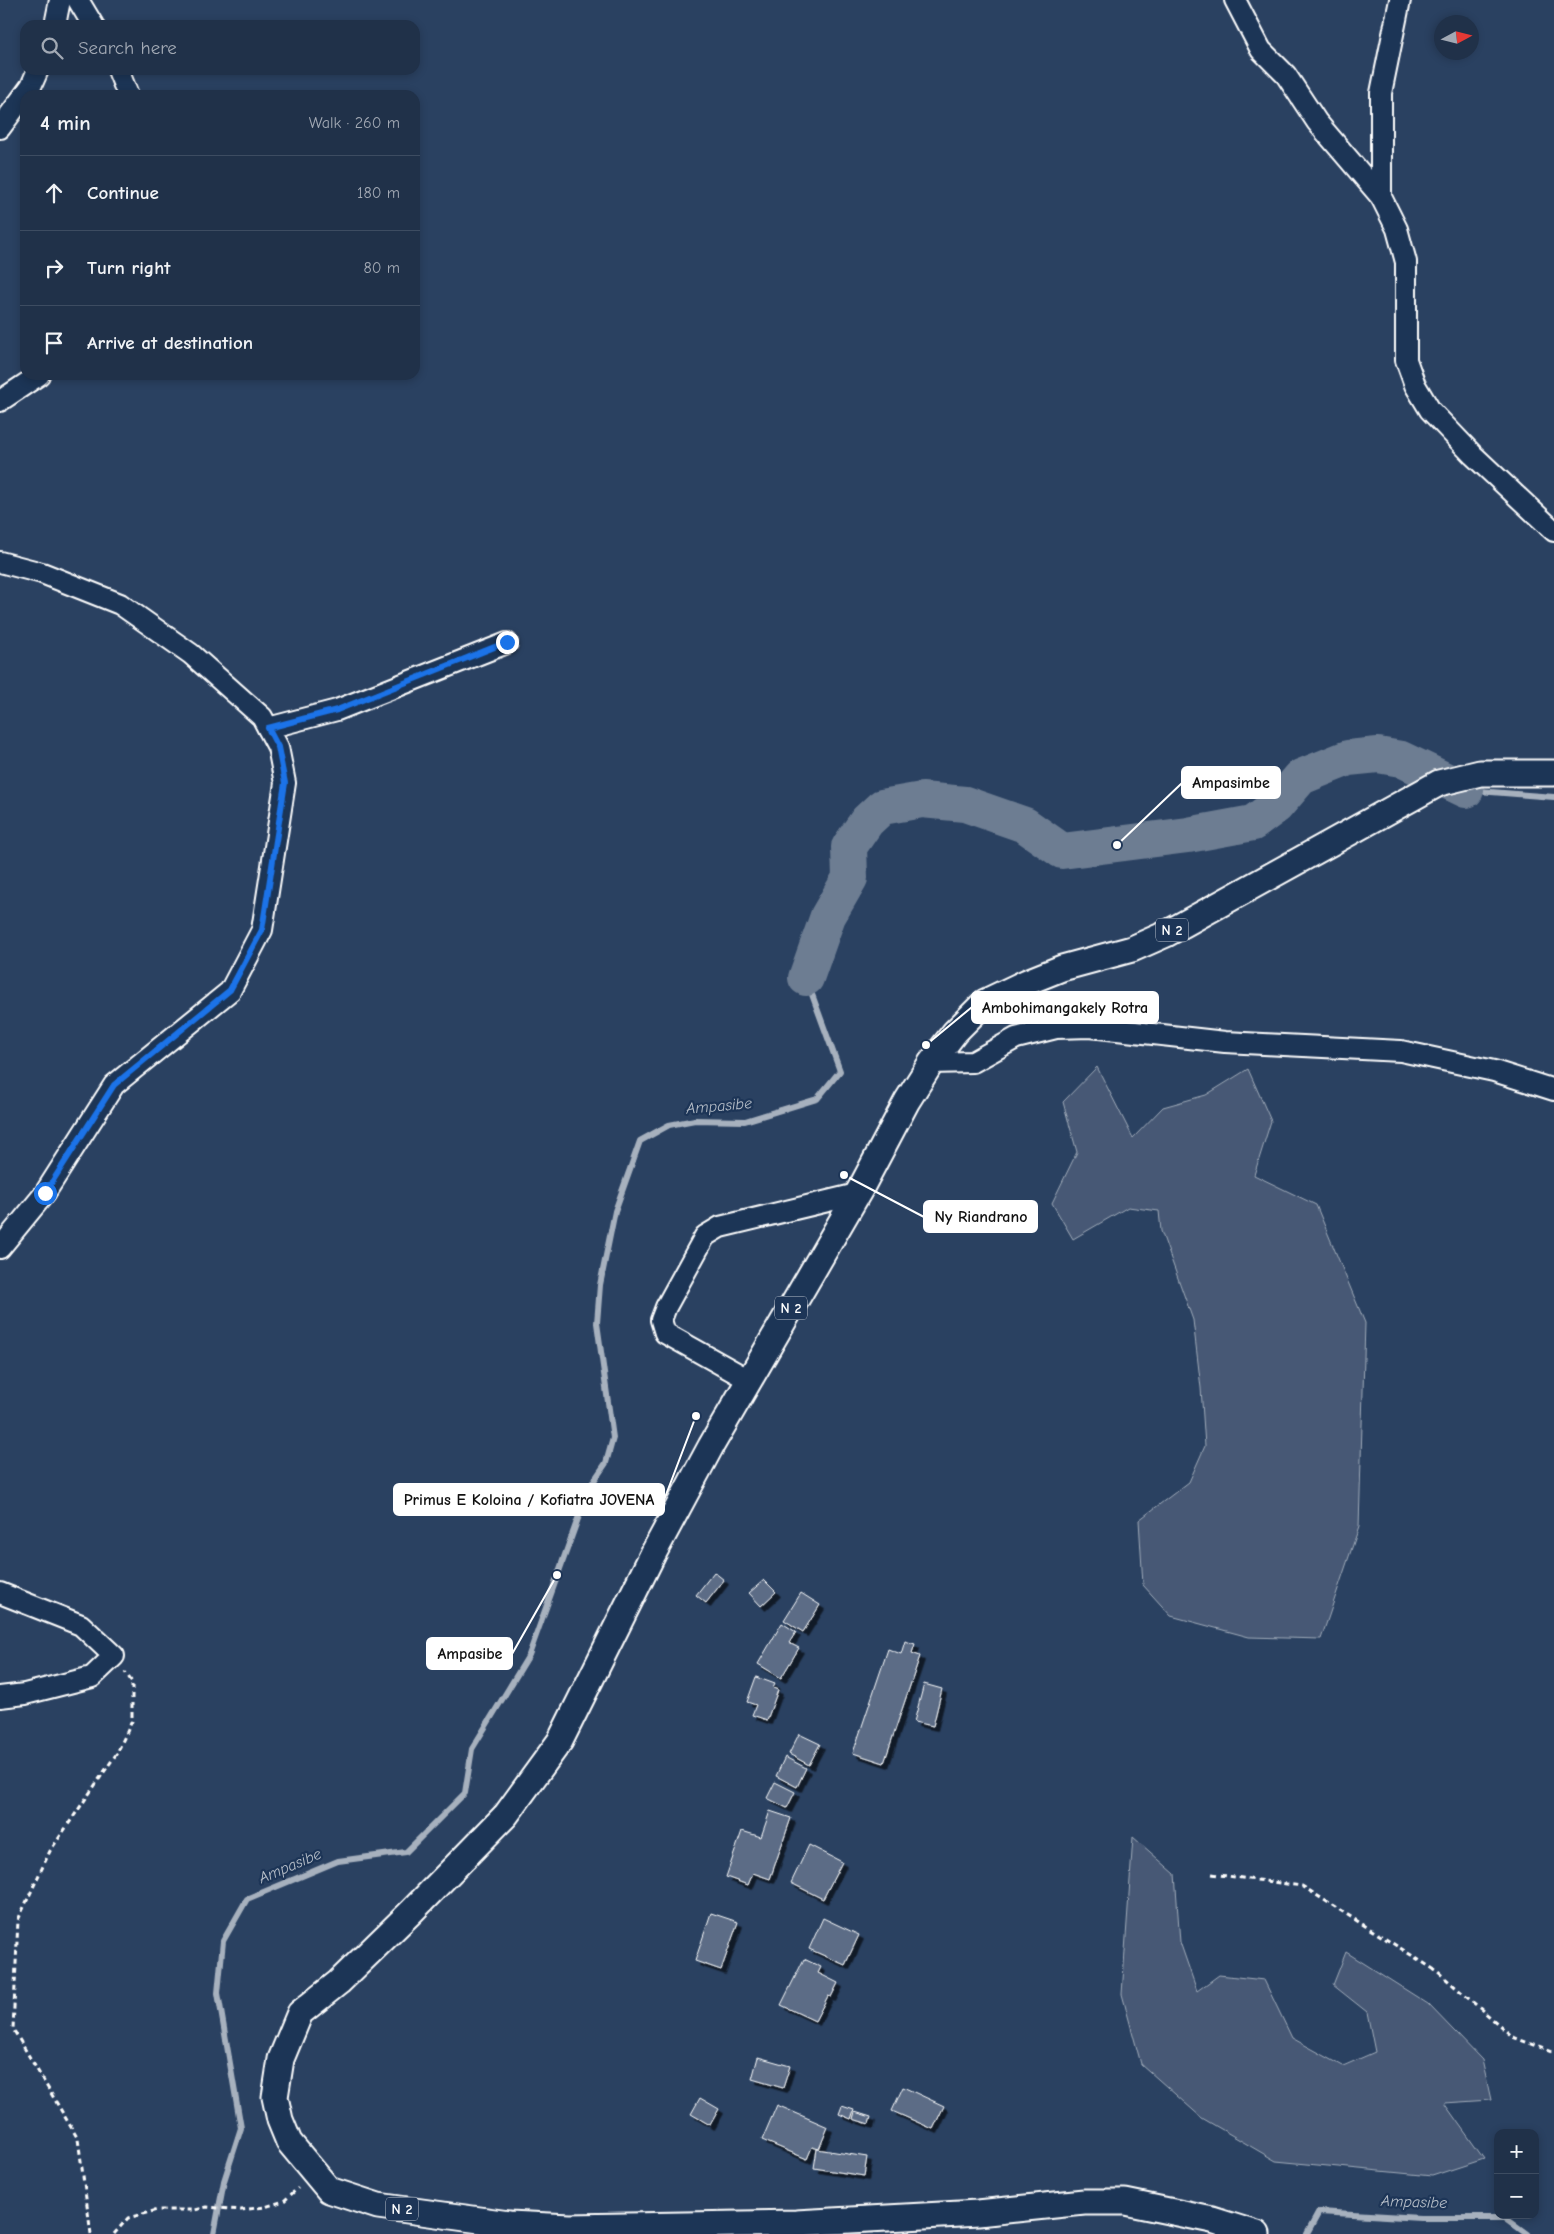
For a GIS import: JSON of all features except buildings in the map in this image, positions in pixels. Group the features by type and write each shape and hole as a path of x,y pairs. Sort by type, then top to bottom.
{"main road":[{"name":"N 2","path":"1257,2234 1212,2220 1125,2202 1084,2202 978,2213 796,2224 579,2227 509,2224 378,2206 330,2190 309,2168 289,2142 280,2120 275,2097 281,2059 300,2014 339,1982 506,1815 560,1741 653,1554 749,1380 857,1194 907,1101 932,1063 966,1020 985,1002 1027,982 1062,968 1132,949 1166,934 1419,793 1458,777 1480,773 1554,773"}],"street":[{"path":"56,20 60,0"},
{"path":"78,0 90,20"},
{"path":"1235,0 1261,50 1286,75 1318,122 1381,197 1397,229 1406,262 1406,360 1415,385 1430,410 1473,455 1554,531"},
{"path":"1381,197 1381,94 1400,0"},
{"path":"28,90 36,75"},
{"path":"120,75 126,90"},
{"path":"0,128 20,101"},
{"path":"0,401 32,380"},
{"path":"0,562 42,574 120,604 191,654 262,717 278,747 285,783 262,930 230,990 114,1085 45,1193 0,1248"},
{"path":"268,728 337,710 507,642"},
{"path":"932,1063 973,1062 1016,1038 1056,1028 1090,1027 1225,1042 1401,1051 1494,1071 1554,1090"},
{"path":"749,1380 665,1333 662,1328 661,1320 666,1307 705,1236 720,1227 857,1194"},
{"path":"0,1593 81,1625 114,1656 92,1677 25,1694 0,1696"}],"path":[{"path":"91,2234 78,2139 13,2029 15,1975 18,1920 50,1851 117,1753 132,1721 132,1682 114,1656"},
{"path":"1212,1874 1302,1886 1438,1972 1514,2037 1554,2053"},
{"path":"114,2234 128,2218 157,2210 195,2210 207,2207 241,2210 265,2207 284,2201 300,2187 309,2168"}],"shaded area":[{"path":"1097,1067 1133,1138 1163,1107 1206,1095 1248,1069 1271,1121 1254,1175 1316,1205 1365,1323 1359,1527 1321,1639 1249,1637 1171,1616 1143,1585 1139,1520 1189,1482 1205,1446 1201,1388 1193,1320 1161,1231 1159,1211 1128,1207 1073,1239 1052,1203 1077,1152 1063,1102"},
{"path":"1133,1837 1175,1874 1180,1942 1197,1991 1219,1975 1264,1980 1292,2038 1343,2066 1375,2052 1367,2012 1333,1985 1346,1952 1428,2004 1482,2060 1491,2100 1444,2103 1484,2159 1432,2176 1276,2161 1202,2118 1141,2064 1122,1994"}],"waterway":[{"path":"806,978 828,916 850,878 849,847 867,821 882,807 922,800 965,804 1025,825 1062,851 1188,835 1253,823 1276,806 1301,777 1348,758 1378,755 1401,759 1466,790"},
{"name":"Ampasibe","path":"1466,790 1554,797"},
{"name":"Ampasibe","path":"214,2234 224,2181 241,2128 218,1993 223,1941 247,1899 338,1861 406,1852 465,1793 472,1749 529,1655 589,1488 606,1463 613,1438 597,1323 600,1285 615,1211 640,1141 669,1125 695,1120 745,1121 817,1099 840,1071 806,978"},
{"name":"Ampasibe","path":"1307,2234 1319,2212 1420,2218 1505,2218 1527,2234"}],"place":[{"name":"Ampasimbe","path":"1117,845"},
{"name":"Ambohimangakely Rotra","path":"926,1045"},
{"name":"Ny Riandrano","path":"844,1175"},
{"name":"Primus E Koloina / Kofiatra JOVENA","path":"696,1416"},
{"name":"Ampasibe","path":"557,1575"}],"route":[{"path":"45,1193 114,1085 230,990 262,930 285,783 278,747 268,728 337,710 507,642"}]}
